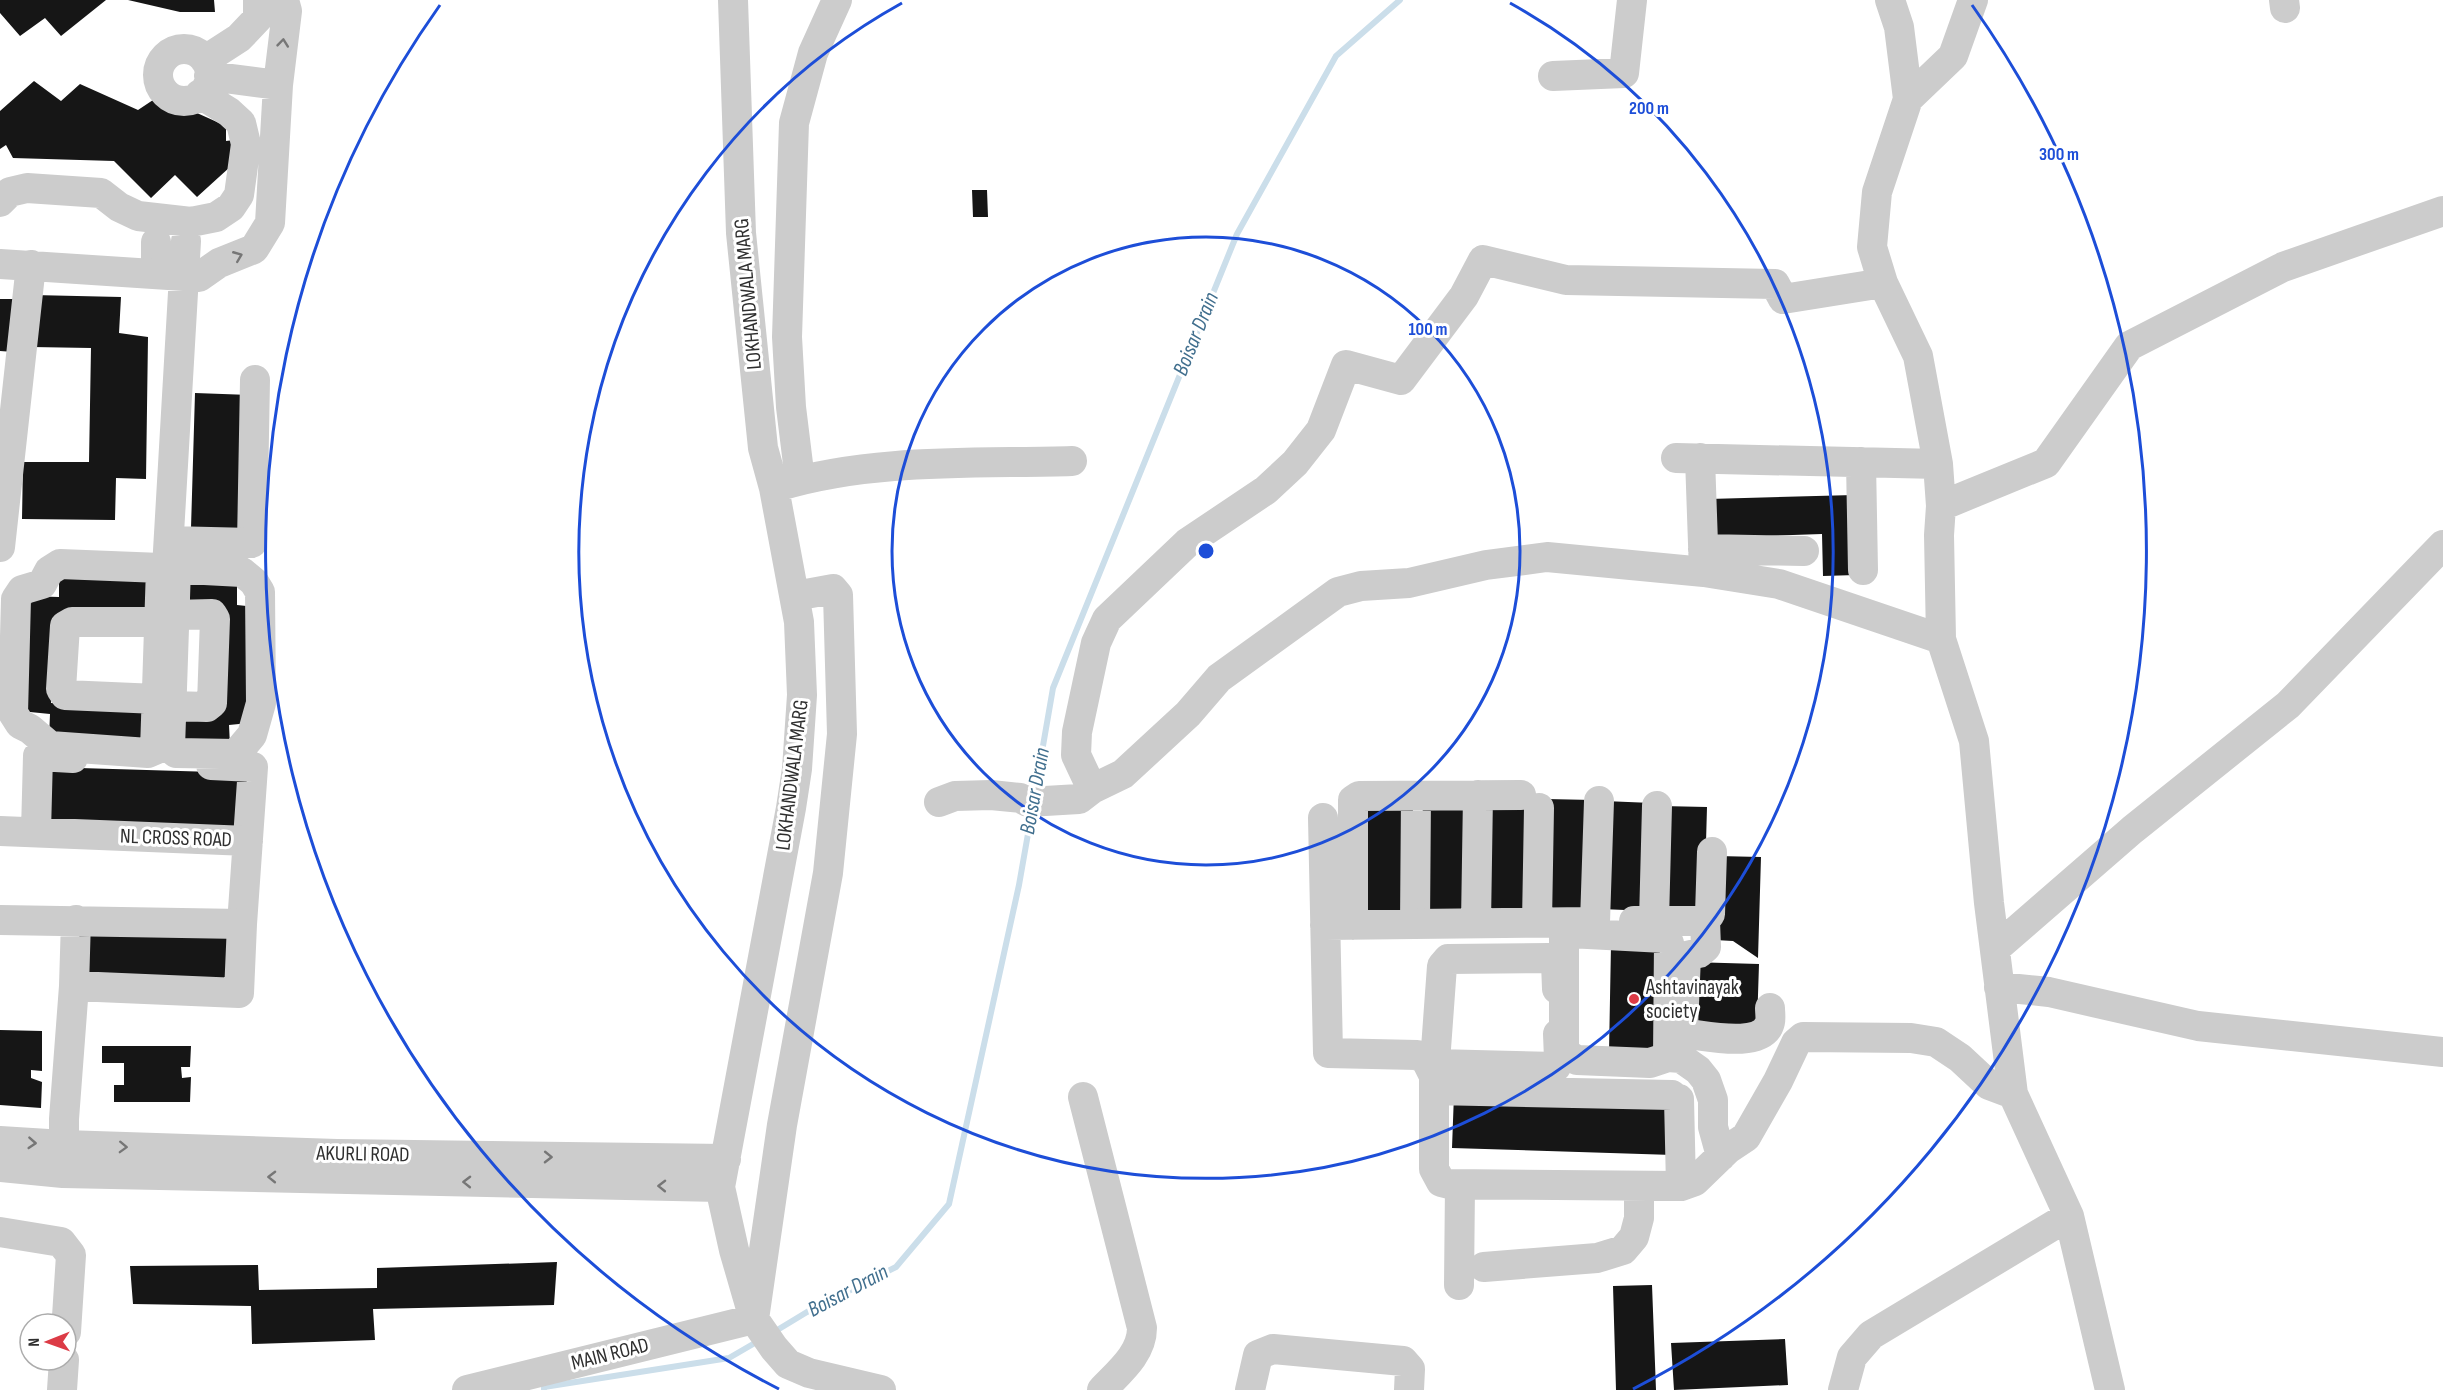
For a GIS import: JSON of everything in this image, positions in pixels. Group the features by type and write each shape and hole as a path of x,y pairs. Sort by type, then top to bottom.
{"street":[{"path":"205,77 258,18 258,0"},
{"path":"0,264 199,277 219,263 254,249 270,223 278,86 286,11 284,0"},
{"name":"LOKHANDWALA MARG","path":"733,0 741,233 763,448 787,484 799,622 802,695 797,769 769,934 723,1173 734,1250 755,1321 774,1348 788,1364 808,1373 881,1390"},
{"path":"837,0 813,53 794,123 787,337 791,407 787,484 837,472 871,468 1072,461"},
{"path":"1553,76 1624,73 1632,0"},
{"path":"1890,0 1899,27 1908,99 1877,192 1872,247 1883,283 1918,356 1938,464 1941,506 1939,535 1941,639 1974,741 1995,949 2013,1094 2069,1216 2110,1390"},
{"path":"1908,99 1953,56 1972,0"},
{"path":"205,77 278,86"},
{"path":"0,202 10,192 27,188 90,192 100,193 119,207 138,216 191,222 216,217 231,207 239,195 246,144 241,123 229,112 205,77"},
{"path":"1941,506 2046,463 2128,346 2283,267 2443,211"},
{"path":"156,242 156,274"},
{"path":"164,703 170,748 176,753 236,754 252,735 261,703 260,592 254,582 242,572 168,561 60,564 49,571 42,584 22,590 16,599 13,713 20,724 30,729 50,746 148,753 155,750 164,703 168,561 186,242"},
{"path":"1086,794 1076,755 1077,732 1096,643 1107,619 1187,543 1266,490 1295,463 1321,430 1346,365 1401,380 1464,296 1483,260 1566,280 1775,284 1783,299 1883,283"},
{"path":"0,547 31,265"},
{"path":"168,561 252,543 255,380"},
{"path":"1703,561 1688,458 1938,464"},
{"path":"1861,462 1863,570"},
{"path":"1995,949 2132,830 2288,705 2443,545"},
{"path":"939,802 955,796 991,795 1020,798 1028,802 1086,794 1123,774 1188,714 1219,678 1338,592 1361,586 1409,583 1486,565 1547,557 1703,561 1756,550 1804,551"},
{"path":"1756,550 1757,580"},
{"path":"1703,561 1757,580 1779,584 1941,639"},
{"path":"755,1321 782,1125 828,873 842,734 838,595 833,589 795,596"},
{"path":"212,614 215,619 212,703 207,707 65,695 61,689 65,626 72,622 167,618 212,614"},
{"path":"36,832 38,756 253,767 248,841"},
{"path":"1415,924 1416,795"},
{"path":"1476,923 1478,795"},
{"path":"1434,1077 1426,1060 1417,1055 1328,1053 1353,800 1359,796 1478,795 1530,801 1537,922"},
{"path":"1595,922 1599,801"},
{"path":"1654,921 1657,806"},
{"path":"1323,818 1339,925"},
{"name":"NL CROSS ROAD","path":"0,831 248,841 240,993 74,986"},
{"path":"1712,852 1710,914 1705,921 1706,947 1699,953 1686,956 1683,1028 1688,1034 1750,1040 1762,1034 1770,1024 1770,1008"},
{"path":"0,920 242,924"},
{"path":"64,1159 76,920"},
{"path":"1339,925 1705,921"},
{"path":"1678,1060 1669,943 1664,938 1569,933 1564,937 1564,1053 1576,1060 1650,1063 1678,1060 1706,1080 1713,1100 1713,1127 1720,1156"},
{"path":"1434,1077 1556,1066 1559,1059 1556,963 1549,958 1448,959 1442,966 1434,1077 1434,1169 1441,1182 1460,1185 1681,1186 1695,1181 1720,1156 1746,1137 1778,1081 1796,1043 1803,1037 1911,1038 1936,1042 1960,1058 1989,1085 2013,1094"},
{"path":"2000,987 2049,992 2198,1026 2443,1052"},
{"path":"1678,1060 1688,1034"},
{"path":"1434,1077 1675,1097 1681,1186"},
{"path":"1083,1097 1142,1328 1142,1340 1131,1360 1102,1390"},
{"name":"AKURLI ROAD","path":"0,1141 64,1159"},
{"name":"AKURLI ROAD","path":"0,1167 64,1159 723,1173"},
{"path":"1459,1285 1460,1185"},
{"path":"1484,1267 1597,1258 1623,1250 1634,1237 1639,1218 1639,1186"},
{"path":"1843,1390 1852,1357 1870,1335 2069,1216"},
{"path":"0,1232 61,1242 71,1255 67,1312"},
{"name":"MAIN ROAD","path":"483,1388 755,1321"},
{"path":"1250,1390 1258,1355 1273,1349 1403,1361 1410,1369 1409,1390"},
{"path":"62,1390 63,1372"}],"building":[{"path":"0,0 106,0 61,36 45,18 20,36 0,13"},
{"path":"128,0 214,0 215,12 180,12"},
{"path":"34,81 61,101 80,84 138,110 159,96 226,126 226,141 234,140 241,157 197,197 175,175 151,198 114,161 13,158 6,145 0,149 0,111"},
{"path":"972,190 987,190 988,217 973,217"},
{"path":"33,295 121,297 119,333 148,337 146,479 116,478 115,520 22,519 23,462 89,462 91,348 32,347"},
{"path":"0,299 16,299 14,352 0,351"},
{"path":"195,393 250,395 245,530 191,528"},
{"path":"1854,495 1856,575 1823,576 1822,534 1710,538 1709,499"},
{"path":"59,572 156,578 152,616 59,614 51,703 151,705 147,742 49,739 50,714 20,711 26,596 59,597"},
{"path":"237,579 237,605 256,607 249,723 229,725 230,746 176,746 176,712 216,712 220,610 180,609 182,580"},
{"path":"46,767 247,773 245,829 45,823"},
{"path":"1546,799 1593,800 1591,910 1543,909"},
{"path":"1423,800 1470,801 1468,912 1420,911"},
{"path":"1604,801 1652,803 1649,911 1601,909"},
{"path":"1483,803 1534,805 1531,915 1480,913"},
{"path":"1365,804 1413,806 1410,912 1362,911"},
{"path":"1661,806 1707,807 1704,914 1659,913"},
{"path":"1717,856 1761,857 1758,958 1733,941 1715,940"},
{"path":"80,925 236,930 235,987 77,980"},
{"name":"Ashtavinayak society","path":"1611,945 1660,946 1658,1053 1609,1052"},
{"path":"1690,962 1759,964 1757,1026 1689,1024"},
{"path":"0,1030 42,1031 42,1071 31,1070 31,1078 42,1082 41,1108 0,1105"},
{"path":"102,1046 191,1046 190,1067 181,1067 182,1078 191,1077 190,1102 114,1102 114,1085 124,1085 124,1063 102,1063"},
{"path":"1454,1094 1674,1100 1673,1155 1452,1148"},
{"path":"557,1262 554,1305 373,1309 375,1340 252,1344 251,1306 133,1304 130,1266 258,1265 259,1290 377,1288 377,1268"},
{"path":"1652,1285 1656,1390 1616,1390 1613,1286"},
{"path":"1785,1339 1788,1385 1674,1390 1671,1343"}],"waterway":[{"name":"Boisar Drain","path":"1035,792 1053,688 1237,234 1336,56 1400,0"},
{"name":"Boisar Drain","path":"774,1332 807,1312 896,1267 949,1204 1019,885 1032,811"},
{"name":"Boisar Drain","path":"544,1390 544,1387 729,1358 760,1340"}],"place":[{"name":"Ashtavinayak society","path":"1634,999"}]}
